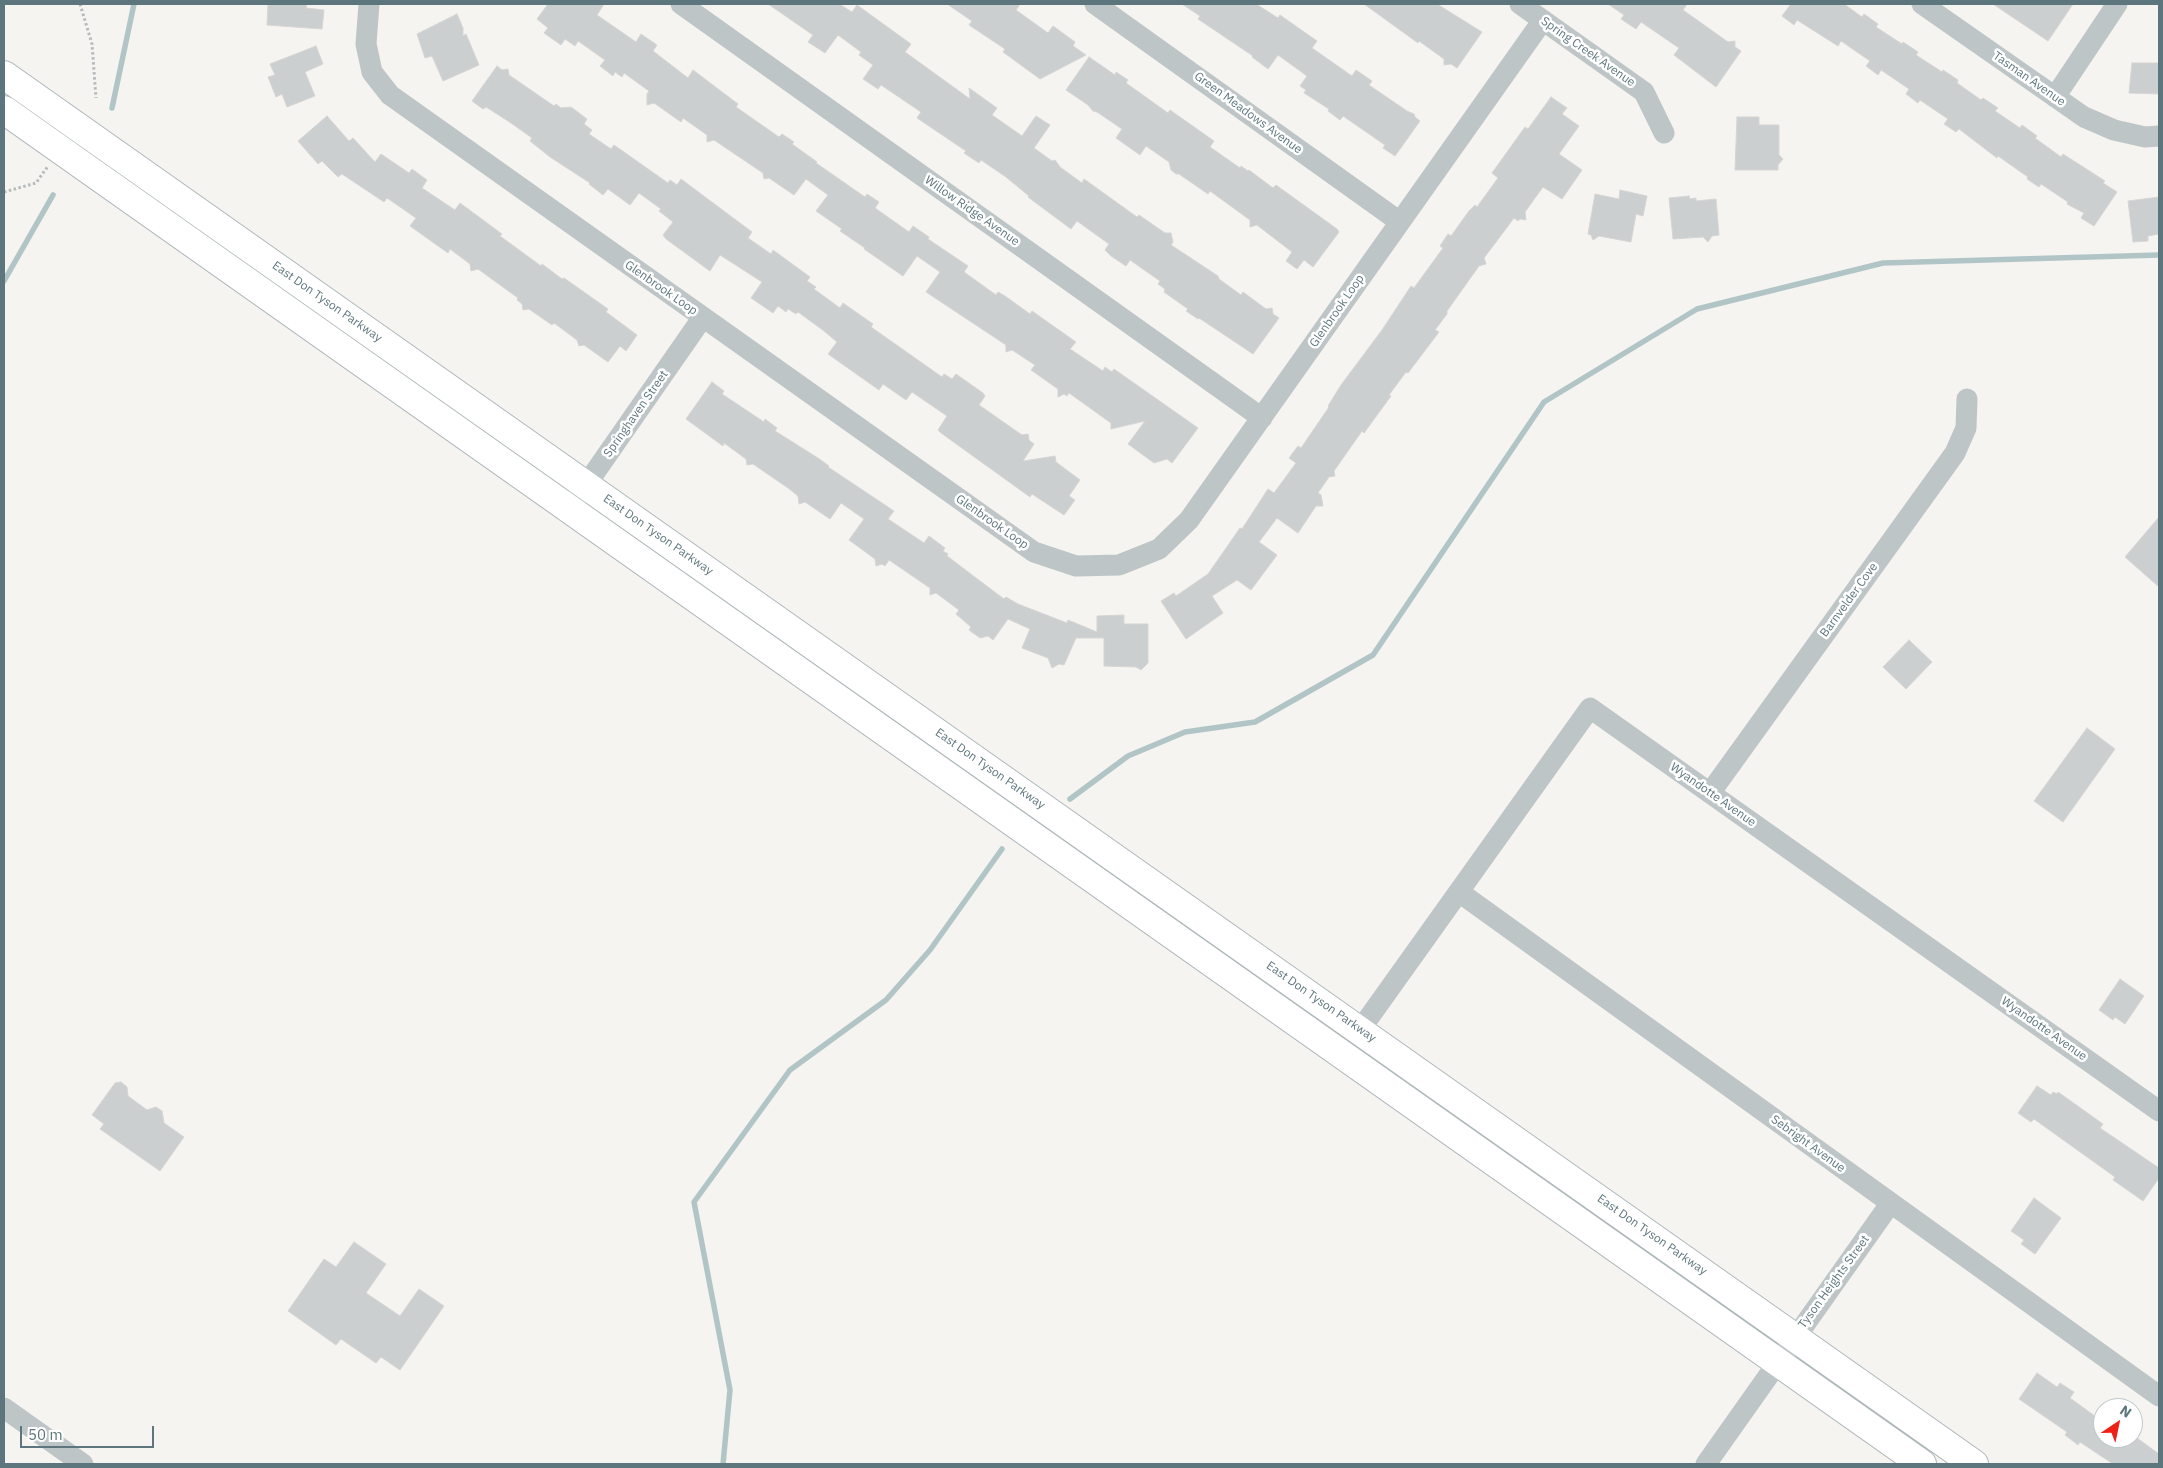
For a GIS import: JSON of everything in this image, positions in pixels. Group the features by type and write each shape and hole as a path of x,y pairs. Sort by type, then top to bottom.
{"main road":[{"name":"East Don Tyson Parkway","path":"4,75 1796,1336 1974,1464"},
{"path":"4,110 1922,1464"}],"street":[{"name":"Glenbrook Loop","path":"369,4 366,44 372,72 390,95 1034,552 1076,566 1119,565 1159,549 1189,520 1543,20"},
{"name":"Willow Ridge Avenue","path":"682,4 1262,418"},
{"name":"Green Meadows Avenue","path":"1095,4 1400,222"},
{"name":"Spring Creek Avenue","path":"1520,4 1644,92 1664,133"},
{"name":"Tasman Avenue","path":"1922,4 2084,117 2114,130 2152,136"},
{"path":"2055,97 2116,4"},
{"name":"Springhaven Street","path":"569,510 703,317"},
{"name":"Barnvelder Cove","path":"1710,794 1955,453 1966,428 1967,399"},
{"name":"Wyandotte Avenue","path":"1360,1030 1590,708 2159,1111"},
{"name":"Sebright Avenue","path":"1459,892 2159,1396"},
{"name":"Tyson Heights Street","path":"1706,1464 1890,1204"},
{"path":"4,1408 83,1464"}],"path":[{"path":"80,4 92,44 96,98"},
{"path":"4,192 36,183 43,173"}],"building":[{"path":"268,4 307,4 306,8 324,10 322,29 267,25"},
{"path":"548,4 604,4 597,15 636,42 641,34 657,45 653,51 688,78 693,70 738,104 736,107 779,137 782,134 794,142 792,144 816,163 865,197 867,194 879,202 875,208 909,232 913,226 929,237 928,239 968,266 964,272 996,295 998,292 1030,314 1032,311 1076,342 1070,349 1103,371 1105,367 1112,372 1114,369 1198,428 1172,463 1167,459 1154,463 1128,444 1145,421 1111,429 1111,423 1069,393 1067,396 1064,394 1058,397 1058,389 1031,370 1035,365 1012,350 1006,352 1006,345 926,292 940,272 917,256 903,276 864,249 840,231 842,229 816,211 828,195 806,179 794,195 769,178 764,179 763,173 714,140 707,142 707,135 683,118 681,122 654,103 647,105 647,94 649,91 624,73 622,77 615,72 613,76 600,66 605,60 578,41 575,46 565,39 561,45 544,33 548,28 537,19"},
{"path":"768,4 839,4 852,12 857,5 911,44 905,52 970,99 969,88 997,108 992,115 1022,136 1036,116 1050,125 1034,148 1052,161 1055,160 1060,167 1082,183 1084,179 1137,217 1139,215 1165,233 1171,233 1173,242 1171,245 1218,276 1219,279 1241,295 1243,292 1266,309 1272,308 1273,314 1279,318 1253,354 1186,311 1188,309 1164,292 1165,289 1158,284 1160,281 1130,260 1126,266 1111,256 1105,250 1109,244 1077,221 1071,229 1028,197 1006,177 981,160 979,163 964,153 966,151 917,118 921,112 881,85 878,89 863,79 873,65 859,55 861,52 838,35 825,53 808,42 813,35"},
{"path":"947,4 1020,4 1016,10 1048,33 1053,26 1075,42 1073,46 1086,55 1040,79 1003,52 1005,49 969,25 972,21"},
{"path":"1182,4 1256,4 1278,18 1280,15 1317,41 1312,48 1352,76 1356,70 1372,81 1369,85 1414,114 1420,121 1395,156 1383,148 1385,145 1343,116 1340,120 1328,111 1329,109 1304,93 1306,90 1300,86 1307,76 1278,55 1268,69 1253,56 1198,19 1200,16"},
{"path":"1364,4 1437,4 1482,32 1457,68 1451,64 1444,65 1444,59 1419,41 1418,43"},
{"path":"1608,4 1687,4 1683,10 1728,42 1735,41 1735,47 1741,51 1716,87 1674,55 1679,48 1641,22 1636,29 1621,19 1624,15"},
{"path":"1791,4 1844,4 1862,17 1864,14 1878,24 1876,27 1918,52 1916,55 1958,80 1957,83 1981,100 1983,98 1998,108 1995,111 2020,128 2022,125 2037,136 2035,138 2061,157 2063,154 2105,181 2103,183 2117,192 2094,226 2081,218 2084,213 2067,204 2068,202 2041,184 2039,187 2027,179 2028,177 1998,156 1997,158 1959,129 1956,132 1944,124 1948,119 1920,100 1918,103 1906,94 1909,89 1881,70 1878,75 1866,66 1870,61 1841,41 1838,46 1797,20 1794,25 1782,16"},
{"path":"1993,4 2073,4 2048,41"},
{"path":"457,14 463,28 463,36 466,34 479,65 443,81 432,56 425,58 417,34"},
{"path":"316,46 323,64 305,72 315,96 287,107 282,94 276,97 268,77 275,75 270,64"},
{"path":"1089,57 1115,75 1116,72 1128,80 1126,83 1168,113 1170,110 1214,141 1210,147 1240,168 1241,166 1249,170 1273,188 1276,185 1337,229 1339,232 1313,267 1304,260 1297,269 1286,261 1292,252 1257,225 1250,227 1250,220 1210,191 1208,194 1179,174 1176,174 1171,170 1169,162 1146,146 1140,155 1116,138 1122,129 1093,111 1088,105 1066,90"},
{"path":"2132,63 2159,63 2159,94 2129,93"},
{"path":"497,66 502,70 508,69 509,75 554,106 556,104 561,108 571,107 587,119 584,124 592,130 589,134 611,149 614,145 668,183 670,180 677,185 681,179 752,232 748,238 771,254 773,250 810,277 807,281 816,287 814,289 840,308 843,303 873,324 871,327 942,377 944,374 952,379 956,374 983,393 985,396 979,405 1022,435 1028,434 1029,440 1034,444 1023,461 1055,456 1056,462 1080,480 1069,496 1075,500 1064,515 1032,494 1030,497 941,433 938,430 947,416 912,392 906,400 883,384 879,390 828,354 837,342 798,312 796,314 788,309 786,312 778,306 773,313 751,298 762,282 720,255 710,271 666,239 663,235 673,222 659,211 661,209 639,193 630,205 608,189 603,195 590,183 550,157 530,141 532,138 486,107 483,109 472,101"},
{"path":"1551,97 1567,108 1562,114 1579,126 1559,154 1582,170 1562,199 1543,187 1525,212 1526,220 1520,219 1518,221 1514,218 1484,258 1486,264 1479,266 1447,311 1447,314 1435,330 1439,332 1408,373 1406,372 1364,433 1362,431 1334,471 1335,476 1329,477 1318,493 1321,495 1323,506 1316,506 1298,533 1277,518 1259,542 1277,555 1251,590 1237,580 1212,596 1223,613 1186,639 1161,601 1174,593 1176,596 1208,574 1240,528 1242,529 1268,489 1274,493 1296,463 1289,458 1298,446 1301,448 1329,407 1341,385 1382,330 1411,286 1414,288 1443,248 1440,246 1448,234 1451,236 1469,211 1475,205 1477,207 1498,178 1492,173 1525,127 1528,129"},
{"path":"327,116 349,141 353,138 375,162 381,154 409,173 412,169 427,180 422,188 455,210 460,203 541,266 542,264 562,279 564,278 608,309 606,312 637,335 626,351 620,346 608,362 584,345 579,346 577,340 554,323 552,325 529,309 523,310 522,304 517,300 518,298 478,269 471,271 470,264 450,249 448,253 410,226 416,218 387,198 384,202 342,174 338,177 322,161 318,164 298,141"},
{"path":"1737,117 1759,117 1759,125 1779,125 1779,155 1783,159 1778,165 1778,170 1735,170"},
{"path":"1620,190 1647,196 1643,216 1636,214 1631,242 1599,236 1593,240 1591,235 1588,234 1595,194 1619,199"},
{"path":"1689,196 1690,199 1696,198 1696,201 1716,199 1719,235 1712,236 1708,242 1703,237 1673,239 1669,198"},
{"path":"2159,197 2159,234 2148,236 2148,241 2133,242 2128,201"},
{"path":"712,382 724,391 722,394 764,422 765,419 777,428 775,431 818,458 828,467 894,511 888,519 924,543 929,536 945,548 943,551 948,554 947,556 1004,599 1006,597 1018,604 1067,623 1068,620 1097,632 1097,616 1124,615 1124,624 1148,624 1148,663 1141,670 1136,667 1104,666 1104,638 1076,638 1064,665 1059,664 1052,668 1048,658 1022,648 1030,629 1008,619 993,640 988,636 980,638 969,630 971,627 956,614 959,610 936,593 930,595 930,588 889,560 885,566 882,564 876,566 875,559 849,540 864,519 841,503 830,519 805,502 799,504 798,496 788,488 753,464 747,465 746,459 724,443 723,446 686,419"},
{"path":"2159,517 2159,587 2125,557"},
{"path":"1909,640 1932,662 1906,689 1883,667"},
{"path":"2087,728 2115,749 2063,822 2034,801"},
{"path":"2120,979 2144,996 2125,1024 2115,1017 2113,1020 2099,1010"},
{"path":"121,1082 127,1087 128,1096 147,1110 156,1107 162,1111 164,1123 184,1137 160,1171 100,1129 104,1124 92,1115 115,1083"},
{"path":"2037,1086 2051,1095 2053,1092 2057,1094 2058,1092 2103,1124 2100,1128 2159,1168 2159,1178 2143,1201 2113,1180 2115,1177 2034,1119 2031,1122 2018,1113"},
{"path":"2034,1198 2061,1218 2035,1254 2021,1244 2024,1240 2011,1231"},
{"path":"354,1242 386,1264 366,1293 400,1316 419,1289 444,1306 400,1370 381,1357 376,1363 341,1339 336,1345 288,1311 324,1259 336,1267"},
{"path":"2037,1373 2057,1387 2060,1383 2074,1392 2070,1398 2093,1415 2093,1448 2143,1448 2143,1442 2159,1454 2159,1464 2113,1464 2080,1442 2078,1445 2065,1435 2067,1432 2019,1399"}],"waterway":[{"path":"112,108 134,4"},
{"path":"4,281 53,195"},
{"path":"1070,799 1128,756 1185,732 1255,722 1373,655 1544,402 1697,309 1883,263 2159,255"},
{"path":"723,1464 730,1390 694,1202 790,1070 886,1000 930,950 1002,849"}]}
